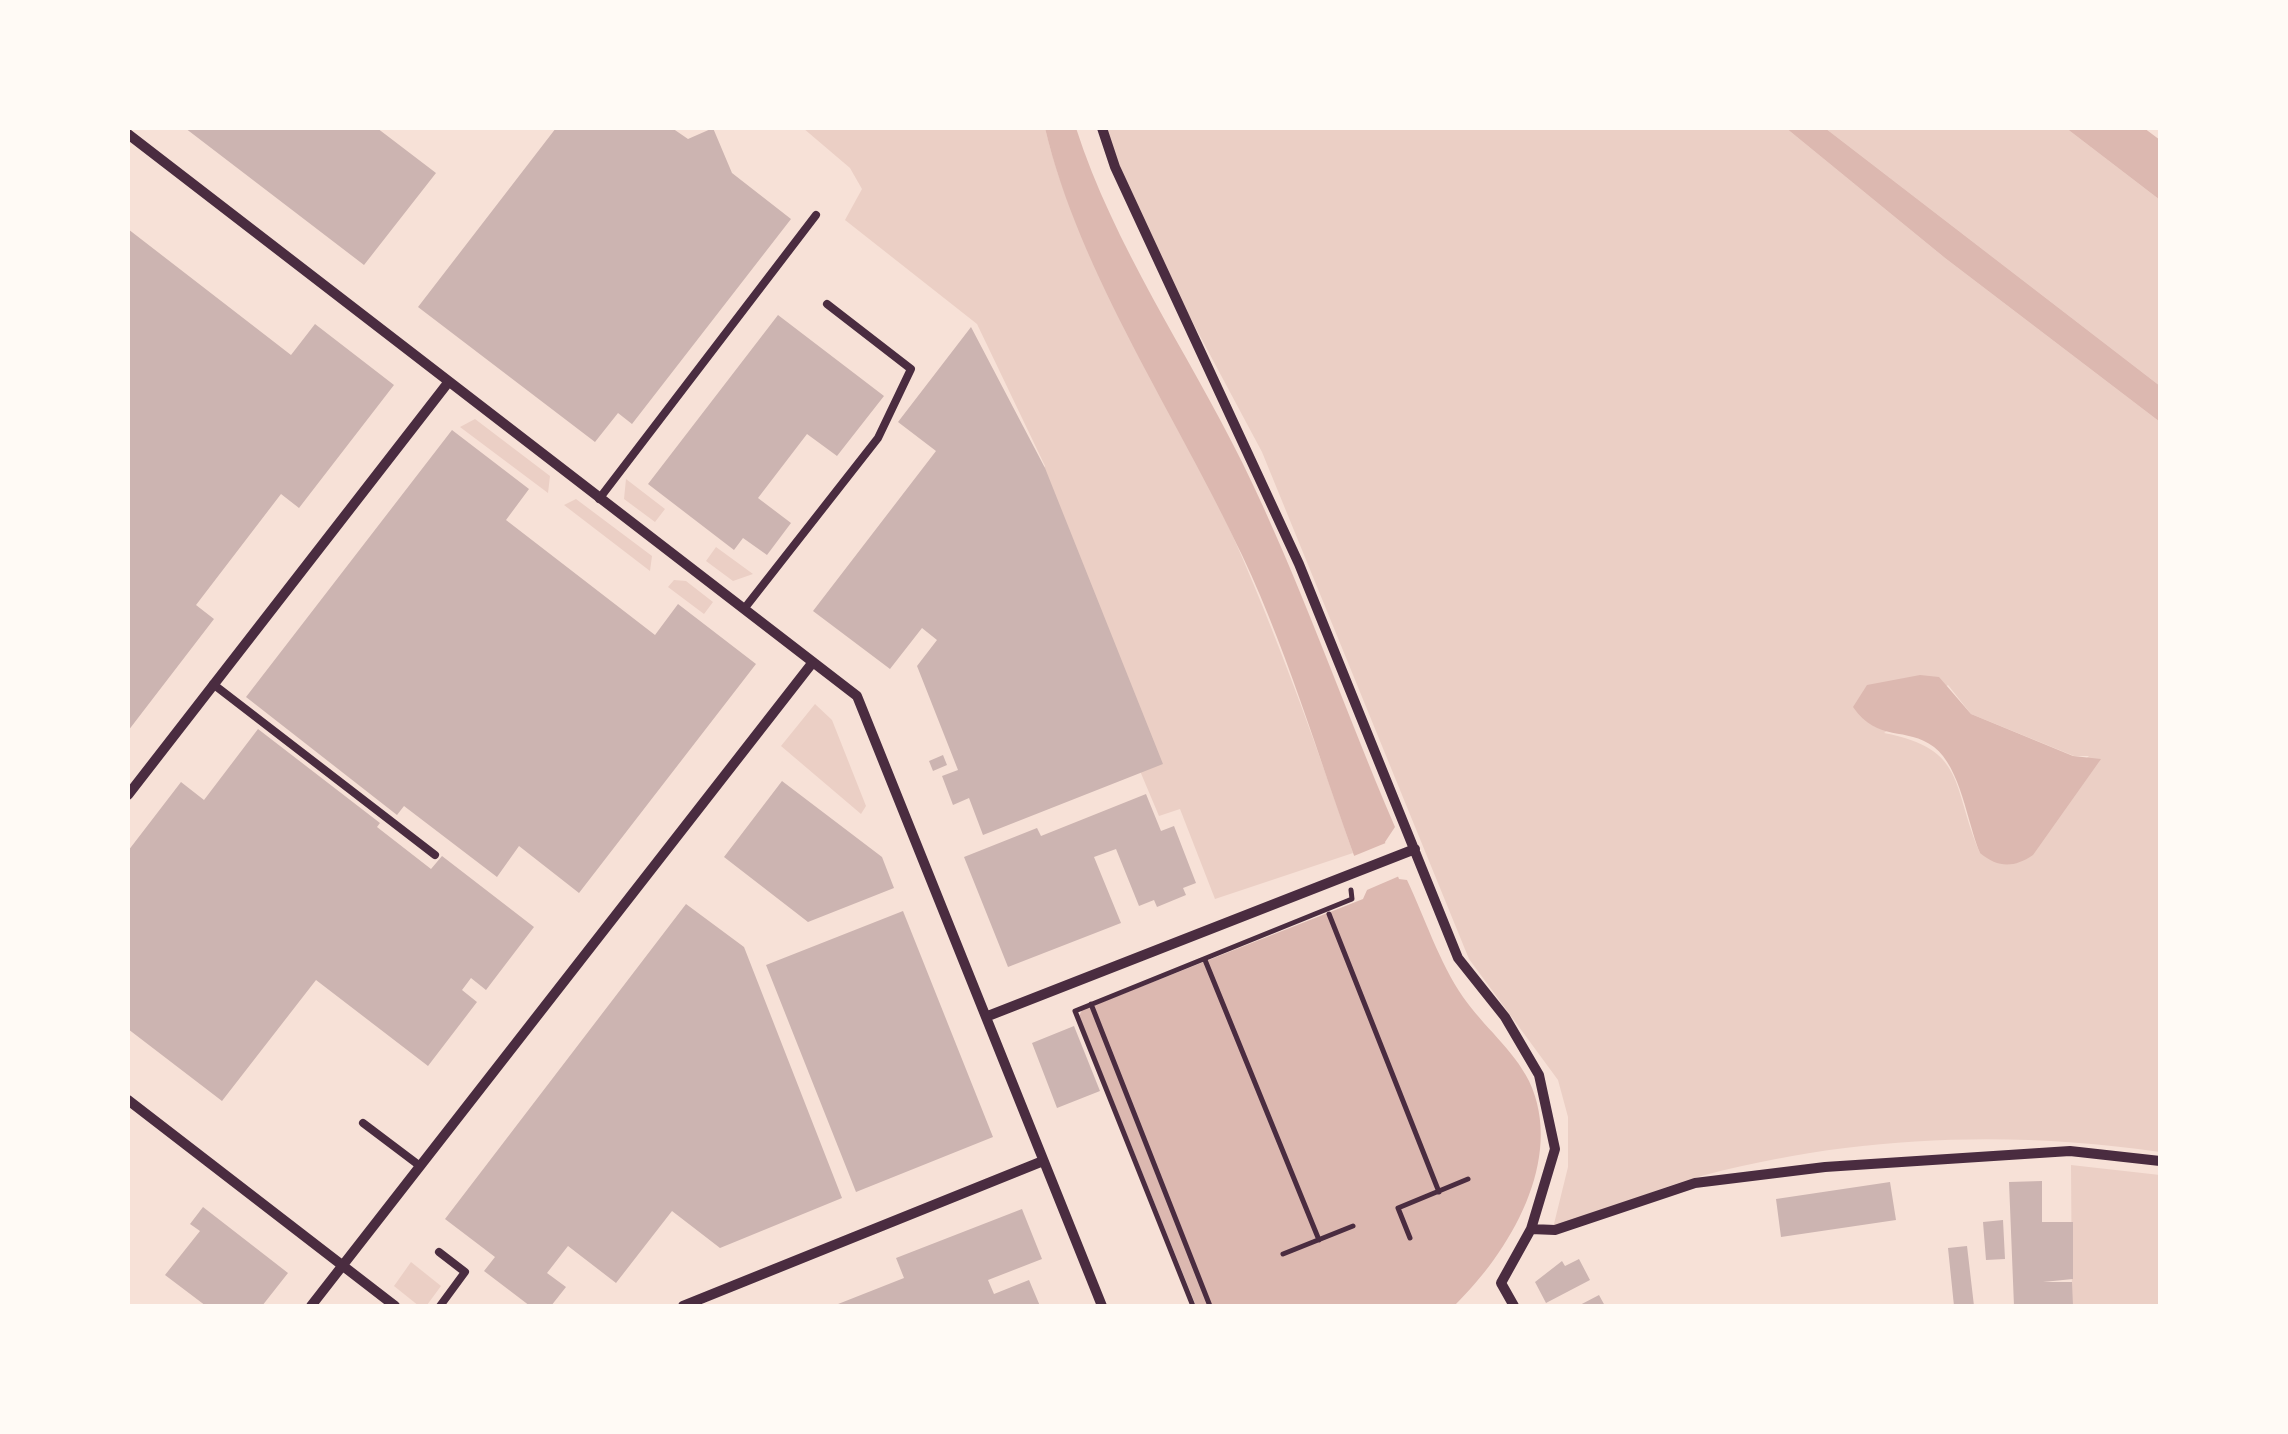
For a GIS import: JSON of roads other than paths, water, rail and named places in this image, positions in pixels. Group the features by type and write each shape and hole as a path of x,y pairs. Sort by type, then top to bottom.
{"street":[{"path":"1102,128 1115,167 1299,564 1458,958 1505,1017 1539,1075 1554,1148 1531,1229 1501,1284 1514,1306"},
{"path":"128,134 447,384 857,696 1102,1306"},
{"path":"128,794 447,384"},
{"path":"311,1306 813,662"},
{"path":"988,1016 1415,850"},
{"path":"128,1100 395,1306"},
{"path":"1531,1229 1555,1230 1695,1183 1825,1167 2070,1151 2160,1161"},
{"path":"690,1305 1043,1162"}],"lane":[{"path":"599,499 816,215"},
{"path":"744,609 878,438 911,370 827,304"},
{"path":"214,684 434,855"},
{"path":"364,1124 420,1166"},
{"path":"439,1252 465,1272 440,1306"}]}
